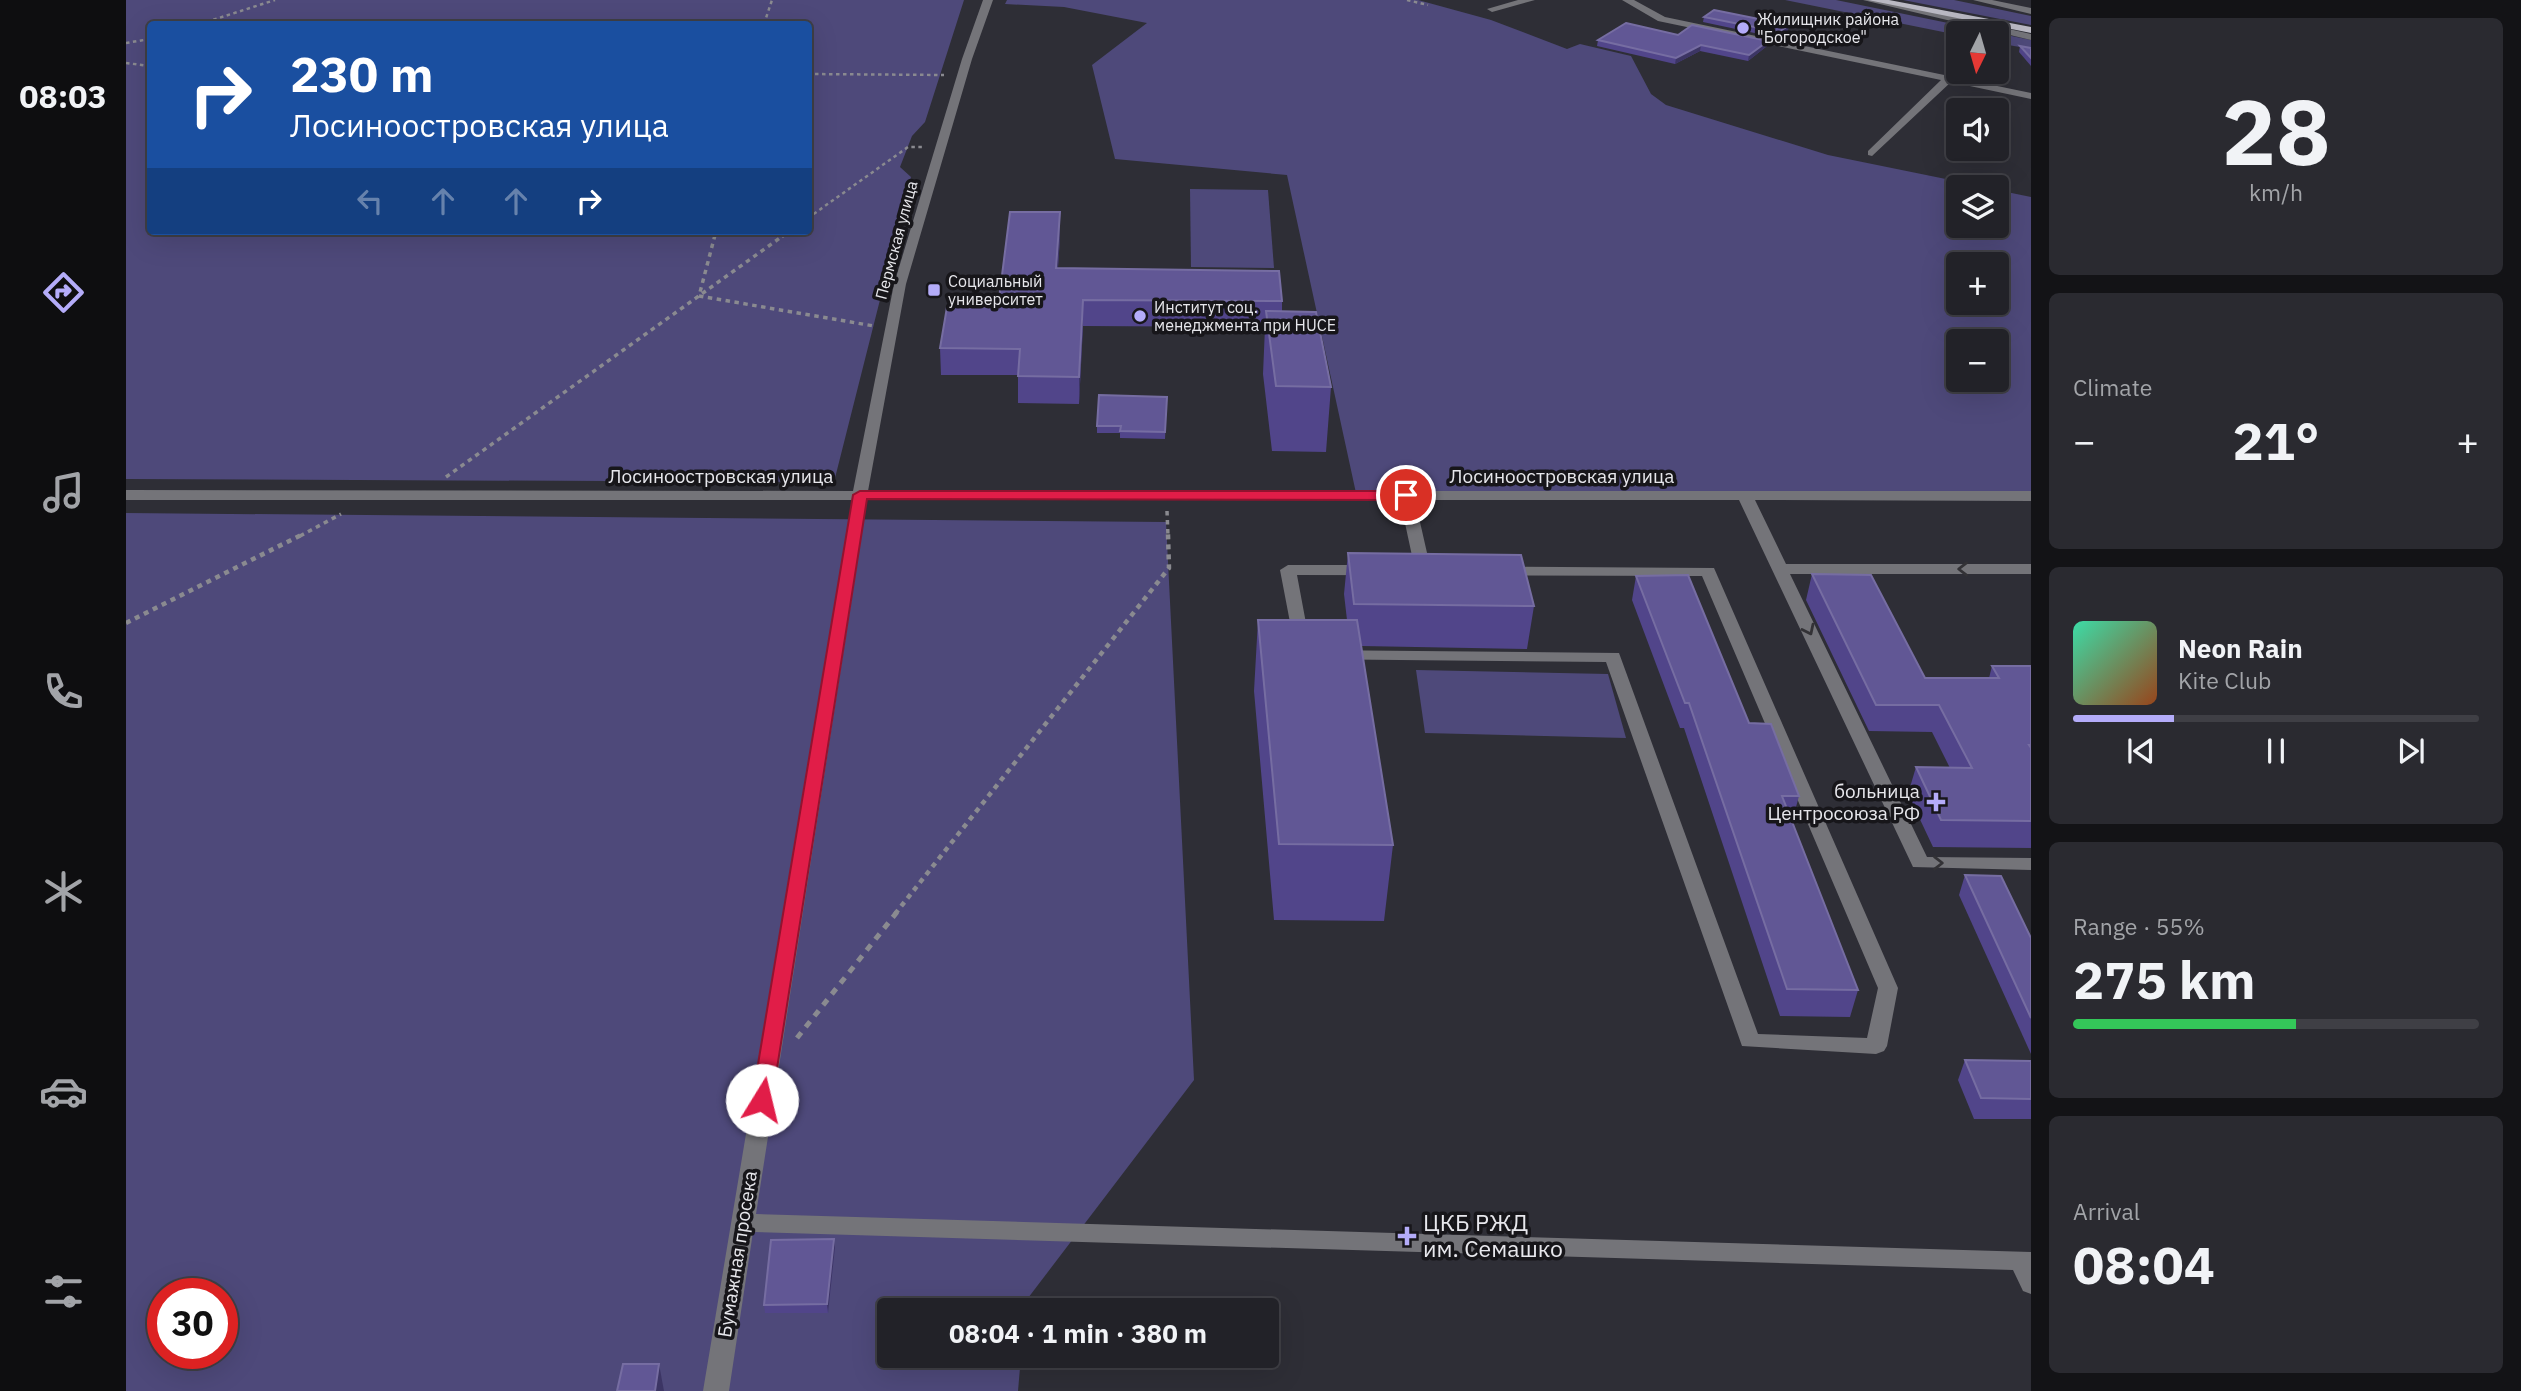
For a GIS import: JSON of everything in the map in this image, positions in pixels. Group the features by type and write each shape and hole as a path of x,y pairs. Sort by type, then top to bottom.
{"main road":[{"path":"1870,0 2031,30"}],"street":[{"name":"Пермская улица","path":"860,495 900,284 962,76 988,0"},
{"path":"1492,9 1530,0"},
{"path":"1627,0 1662,19 1946,79"},
{"path":"1870,0 2031,37"},
{"path":"1978,0 2031,11"},
{"path":"1872,153 1946,81"},
{"path":"1972,84 2031,96"},
{"name":"Лосиноостровская улица","path":"126,495 2031,496"},
{"name":"Бумажная просека","path":"716,1391 860,495"},
{"path":"1406,495 1423,570"},
{"path":"1745,496 1920,863 2031,864"},
{"path":"1780,569 2031,569"},
{"path":"1288,570 1423,570 1708,571 1888,988 1876,1046 1750,1041 1613,657 1303,655 1288,570"},
{"path":"742,1223 2028,1269"}],"path":[{"path":"209,21 275,0"},
{"path":"765,21 772,0"},
{"path":"1407,0 1428,5"},
{"path":"126,43 147,39"},
{"path":"126,63 147,66"},
{"path":"812,74 962,76"},
{"path":"812,215 908,147 941,148"},
{"path":"699,296 715,235"},
{"path":"442,480 784,235"},
{"path":"699,296 892,329"},
{"path":"126,623 241,568 376,496"},
{"path":"796,1039 1169,568 1166,496"}],"shaded area":[{"path":"126,0 964,0 925,122 912,136 900,167 911,177 834,482 126,479"},
{"path":"1007,0 1418,0 1491,20 1567,49 1580,44 1631,56 1651,94 1666,105 1828,155 1946,179 1946,238 2009,238 2009,192 2031,197 2031,492 1356,493 1287,175 1115,159 1092,65 1147,23 1064,7 1005,4"},
{"path":"1785,0 1836,0 1946,23 1946,33"},
{"path":"1903,0 1954,0 2031,16 2031,25"},
{"path":"2009,35 2031,40 2031,49 2009,45"},
{"path":"1190,189 1268,190 1274,268 1191,267"},
{"path":"126,513 1166,522 1194,1080 1028,1298 877,1298 877,1368 1020,1368 1018,1391 126,1391"},
{"path":"1416,670 1608,674 1626,738 1425,733"}],"building":[{"path":"1714,10 1789,25 1779,32 1704,17"},
{"path":"1626,23 1678,35 1692,25 1768,41 1749,55 1701,45 1676,58 1598,40"},
{"path":"2020,46 2031,48 2031,58"},
{"path":"1010,212 1060,212 1056,268 1279,271 1282,301 1083,300 1079,377 1018,376 1020,349 940,348 947,307 998,307"},
{"path":"1266,311 1316,312 1331,387 1276,386"},
{"path":"1099,395 1167,397 1165,432 1120,431 1121,426 1097,426"},
{"path":"1348,553 1521,555 1534,606 1354,604"},
{"path":"1812,574 1871,575 1925,678 1999,678 1992,666 2031,666 2031,821 1941,820 1916,767 1972,768 1939,705 1876,705"},
{"path":"1688,575 1749,723 1771,724 1799,796 1782,796 1858,990 1787,989 1689,703 1685,703 1636,576"},
{"path":"1258,620 1357,620 1393,845 1279,844"},
{"path":"1965,875 2001,876 2031,938 2031,1018"},
{"path":"1965,1060 2031,1061 2031,1099 1981,1098"},
{"path":"834,1239 827,1304 764,1305 771,1240"},
{"path":"623,1364 659,1364 655,1391 617,1391"}],"place":[{"name":"Жилищник района \"Богородское\"","path":"1743,28"},
{"name":"Социальный университет","path":"934,290"},
{"name":"Институт соц. менеджмента при HUCE","path":"1140,316"},
{"name":"больница Центросоюза РФ","path":"1936,802"},
{"name":"ЦКБ РЖД им. Семашко","path":"1407,1236"}],"route":[{"path":"762,1100 860,495 1406,495"}]}
